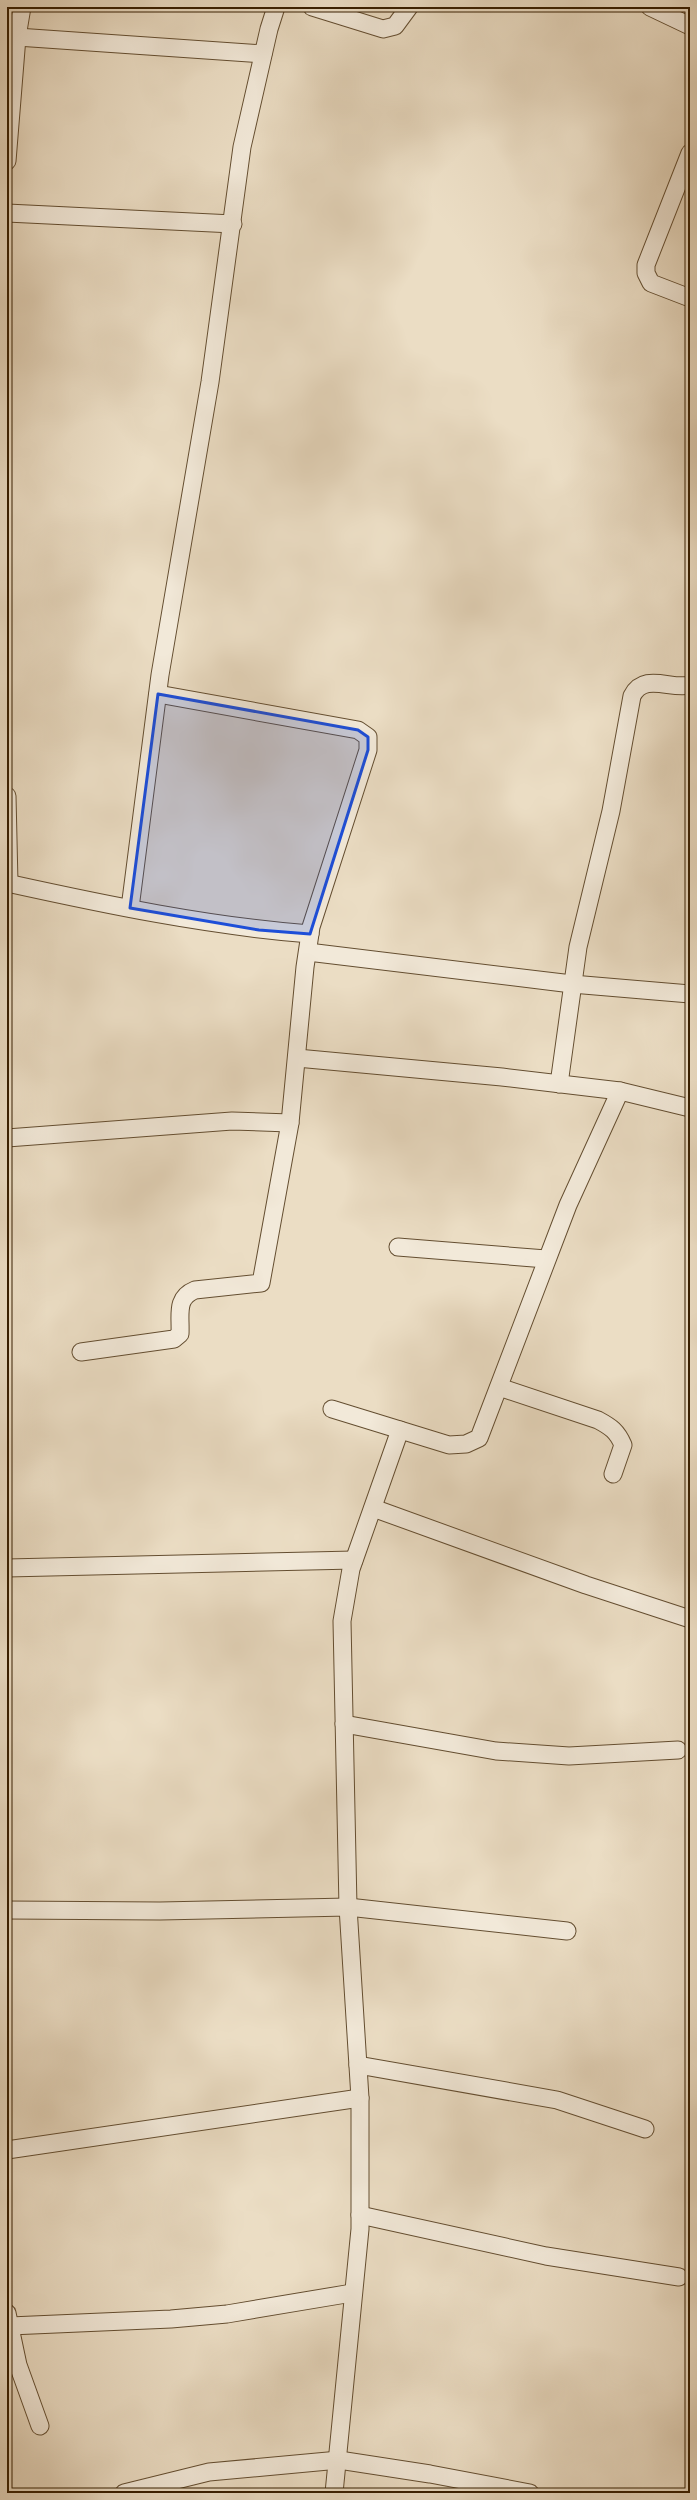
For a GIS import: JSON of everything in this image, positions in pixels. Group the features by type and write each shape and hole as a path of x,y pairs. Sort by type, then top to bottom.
{"street":[{"path":"7,161 17,37 22,7"},
{"path":"130,908 158,694 211,374 233,224 242,146 263,54 276,7"},
{"path":"312,7 383,29 395,26 409,7"},
{"path":"650,7 690,26"},
{"path":"17,37 263,54"},
{"path":"690,153 646,265 646,273 651,283 690,298"},
{"path":"7,213 233,224"},
{"path":"559,1084 572,984 586,910 611,811 632,696 642,685 653,682 681,686 690,685"},
{"path":"81,1352 174,1339 180,1334 181,1300 185,1294 195,1290 261,1283 290,1123 310,934 368,750 368,737 358,730 158,694"},
{"path":"7,796 8,884 130,908 259,930 310,934"},
{"path":"308,952 572,984 690,994"},
{"path":"297,1058 620,1091 690,1108"},
{"path":"332,1409 449,1445 472,1442 482,1433 546,1259 568,1205 620,1091"},
{"path":"7,1138 232,1121 290,1123"},
{"path":"398,1247 546,1259"},
{"path":"499,1387 598,1420 614,1429 623,1445 612,1474"},
{"path":"334,2493 339,2460 352,2293 360,2215 360,2098 348,1907 342,1621 354,1560 400,1430"},
{"path":"372,1508 586,1585 690,1619"},
{"path":"7,1568 354,1560"},
{"path":"344,1724 496,1751 569,1756 678,1750"},
{"path":"7,1910 160,1911 348,1907 567,1931"},
{"path":"358,2065 557,2100 645,2129"},
{"path":"7,2150 360,2098"},
{"path":"360,2215 546,2256 679,2277"},
{"path":"40,2426 12,2364 8,2320 171,2319 227,2314 352,2293"},
{"path":"124,2493 209,2472 339,2460 430,2474 530,2493"}],"highlighted area":[{"path":"158,694 358,730 368,737 368,750 310,934 259,930 130,908"}]}
